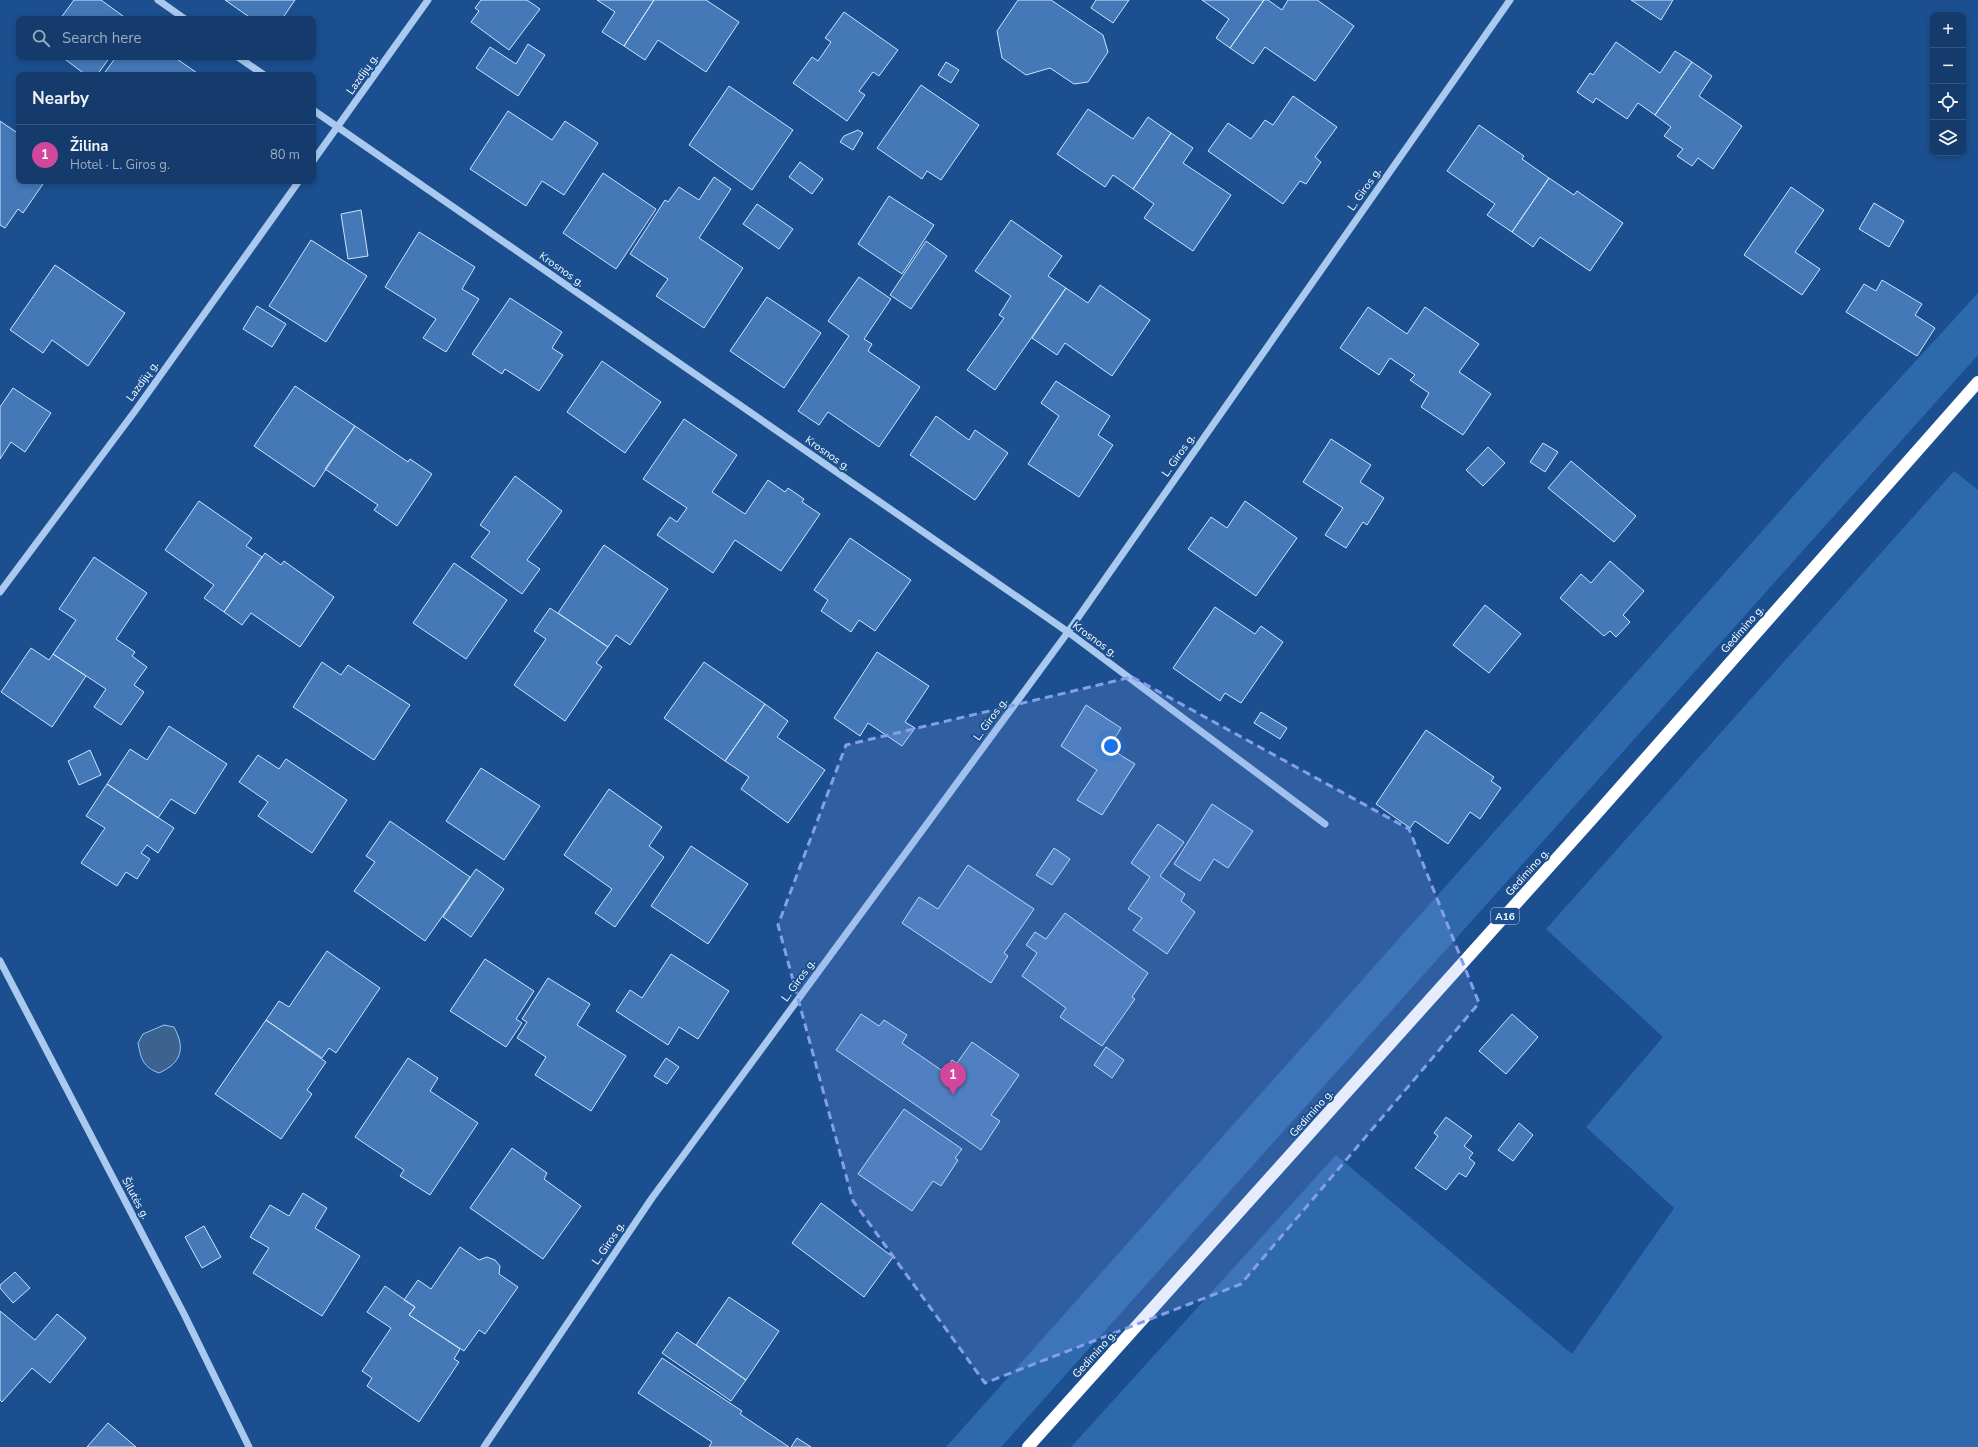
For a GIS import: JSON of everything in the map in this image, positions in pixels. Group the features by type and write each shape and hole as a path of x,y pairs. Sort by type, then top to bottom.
{"highway":[{"name":"Gedimino g.","path":"1028,1447 1592,819 1978,382"}],"street":[{"path":"158,0 181,16"},
{"name":"Lazdijų g.","path":"316,157 428,0"},
{"name":"L. Giros g.","path":"484,1447 652,1198 1068,632 1510,0"},
{"path":"242,60 260,72"},
{"name":"Krosnos g.","path":"316,112 1068,632 1325,824"},
{"name":"Lazdijų g.","path":"0,592 135,411 297,184"},
{"name":"Šilutės g.","path":"0,961 184,1314 250,1447"}],"highlighted area":[{"path":"1132,677 1409,829 1479,1003 1241,1284 985,1383 853,1201 778,925 846,745"}],"shaded area":[{"path":"1978,293 1978,355 1001,1447 946,1447 1837,447"},
{"path":"1954,471 1978,490 1978,1447 1071,1447 1336,1155 1572,1354 1674,1208 1586,1127 1663,1037 1546,929"},
{"path":"164,1025 174,1027 180,1042 180,1049 177,1060 159,1073 146,1065 140,1054 138,1043 143,1034"}],"building":[{"path":"74,0 101,0 123,16 62,16"},
{"path":"225,0 295,0 284,16 248,16"},
{"path":"481,0 527,0 540,9 509,50 471,22 479,11 475,8"},
{"path":"597,0 654,0 624,46 602,32 615,12"},
{"path":"654,0 706,0 739,22 706,72 658,40 645,60 624,46"},
{"path":"1018,0 1051,0 1103,35 1108,52 1088,82 1074,84 1050,68 1026,75 1002,58 997,31"},
{"path":"1096,0 1129,0 1113,23 1091,8"},
{"path":"1202,0 1264,0 1230,48 1216,38 1229,19"},
{"path":"1264,0 1268,0 1282,10 1288,0 1317,0 1354,26 1315,81 1265,47 1253,64 1230,48"},
{"path":"1631,0 1673,0 1661,20"},
{"path":"844,12 898,50 879,76 873,72 859,91 865,95 847,121 793,83 812,57 818,61 831,42 825,38"},
{"path":"1616,42 1660,73 1675,51 1692,62 1655,115 1638,103 1627,119 1596,98 1593,103 1577,92 1590,73 1593,75"},
{"path":"528,44 545,55 518,96 476,68 490,47 516,64"},
{"path":"66,60 108,60 99,72 82,72"},
{"path":"114,60 178,60 196,72 105,72"},
{"path":"946,62 959,70 951,83 938,75"},
{"path":"1692,62 1712,76 1699,96 1742,126 1713,169 1698,158 1692,166 1677,156 1683,149 1664,136 1671,127 1655,115"},
{"path":"921,85 979,125 941,180 927,171 922,179 877,148"},
{"path":"729,86 793,130 752,190 689,145"},
{"path":"1293,96 1337,127 1315,157 1321,162 1306,184 1300,181 1283,204 1208,151 1228,123 1251,139 1265,120 1273,125"},
{"path":"1088,109 1133,139 1148,117 1171,133 1133,189 1113,175 1105,187 1057,154"},
{"path":"508,111 552,140 565,121 598,143 564,195 542,181 526,206 470,169"},
{"path":"0,121 16,132 16,184 43,184 23,213 18,209 5,228 0,225"},
{"path":"1479,125 1524,156 1522,159 1549,178 1512,232 1487,215 1495,204 1447,171"},
{"path":"858,130 863,133 853,150 840,142 844,136"},
{"path":"1171,133 1193,148 1183,163 1231,195 1193,251 1144,218 1154,204 1133,189"},
{"path":"800,162 823,179 812,194 789,177"},
{"path":"603,173 656,209 616,269 563,233"},
{"path":"714,177 731,189 699,238 743,268 704,328 656,296 668,279 630,254 665,200 668,202 679,187 699,200"},
{"path":"1549,178 1574,195 1577,191 1623,223 1590,271 1540,237 1533,247 1512,232"},
{"path":"1791,187 1824,210 1795,252 1820,269 1802,295 1744,255"},
{"path":"889,196 934,225 902,274 858,244"},
{"path":"1874,203 1904,221 1889,247 1859,229"},
{"path":"757,204 793,229 779,249 743,224"},
{"path":"361,210 368,256 348,259 341,214"},
{"path":"1011,220 1062,256 1048,276 1066,288 995,390 967,370 1004,318 999,315 1011,296 975,271"},
{"path":"419,232 475,267 462,289 479,299 446,352 423,338 436,319 385,287"},
{"path":"311,240 367,276 326,342 269,306"},
{"path":"926,241 947,256 911,309 890,295"},
{"path":"55,265 125,313 88,366 52,340 43,353 10,330"},
{"path":"859,277 891,299 864,339 872,344 868,351 920,387 879,447 828,412 819,425 798,411 849,336 828,321"},
{"path":"1882,280 1922,304 1915,315 1935,328 1917,356 1846,312 1864,284 1876,291"},
{"path":"1100,285 1150,320 1112,376 1065,343 1057,355 1032,338 1066,288 1088,303"},
{"path":"767,297 821,333 784,388 730,351"},
{"path":"510,298 562,332 552,348 563,355 539,391 505,369 502,374 472,354"},
{"path":"257,306 286,324 272,347 243,329"},
{"path":"1368,307 1407,334 1425,307 1479,344 1459,372 1491,394 1463,435 1421,407 1429,393 1410,380 1415,375 1390,358 1379,375 1340,348"},
{"path":"602,361 661,402 625,453 567,412"},
{"path":"1056,381 1110,416 1098,435 1113,445 1079,497 1028,464 1059,416 1041,403"},
{"path":"295,386 355,426 314,487 254,446"},
{"path":"13,388 51,413 25,452 11,442 0,459 0,407"},
{"path":"936,416 969,440 975,430 1008,453 975,500 910,455"},
{"path":"684,419 737,455 712,492 745,514 768,480 785,492 788,488 804,499 802,502 820,514 781,571 735,540 713,573 657,535 670,517 677,522 687,508 643,479"},
{"path":"355,426 408,462 410,459 432,474 397,526 374,510 378,505 325,469"},
{"path":"1331,439 1371,465 1360,482 1384,498 1367,525 1363,522 1346,548 1325,535 1343,508 1303,482"},
{"path":"1543,443 1558,452 1545,472 1530,462"},
{"path":"1488,447 1505,463 1483,486 1466,470"},
{"path":"1571,461 1636,516 1614,542 1548,488"},
{"path":"515,476 562,511 527,560 540,569 522,594 471,557 490,532 480,525"},
{"path":"199,501 252,538 246,546 262,557 224,612 204,598 214,585 165,550"},
{"path":"1245,501 1297,538 1256,596 1188,549 1211,517 1227,528"},
{"path":"850,538 911,580 875,631 859,620 851,632 821,611 828,600 814,590"},
{"path":"604,545 668,589 630,645 616,635 608,647 558,613"},
{"path":"265,553 281,565 284,561 334,597 300,647 251,613 242,625 224,612"},
{"path":"94,557 147,593 116,639 135,652 132,656 147,667 134,685 144,692 121,725 94,707 106,689 53,654 76,620 59,609"},
{"path":"1610,561 1644,591 1623,615 1630,622 1616,637 1610,631 1604,636 1560,598 1581,574 1591,583"},
{"path":"454,563 507,600 466,659 413,623"},
{"path":"1485,605 1521,634 1489,673 1453,645"},
{"path":"1215,607 1255,634 1261,626 1283,642 1241,703 1225,693 1220,701 1173,668"},
{"path":"550,608 608,647 596,663 602,667 565,721 514,685 546,639 534,631"},
{"path":"31,648 49,660 53,654 86,676 52,727 1,692"},
{"path":"877,652 929,686 905,722 915,728 902,746 868,723 860,736 834,718"},
{"path":"322,662 341,675 348,665 410,705 374,760 293,707"},
{"path":"704,662 765,704 725,761 664,718"},
{"path":"765,704 788,721 777,737 825,770 788,823 741,789 749,777 725,761"},
{"path":"1086,705 1121,728 1109,748 1135,764 1102,815 1077,800 1097,770 1061,746"},
{"path":"1261,712 1287,728 1280,739 1254,723"},
{"path":"169,726 227,764 195,814 171,799 158,818 107,784 130,749 147,760"},
{"path":"1426,730 1494,777 1491,781 1501,788 1480,819 1470,812 1448,844 1415,821 1410,828 1376,804"},
{"path":"90,750 101,775 79,785 68,761"},
{"path":"258,755 279,769 286,759 347,800 312,853 258,816 268,802 239,782"},
{"path":"481,768 540,806 504,860 446,821"},
{"path":"107,784 174,828 158,853 147,845 141,853 150,859 137,879 126,872 117,886 81,863 105,828 86,816"},
{"path":"609,789 662,827 649,846 664,857 615,927 595,913 612,889 564,855"},
{"path":"1212,804 1253,831 1228,868 1214,859 1200,881 1174,864"},
{"path":"390,821 470,877 425,941 354,891 375,862 366,856"},
{"path":"1158,824 1184,842 1160,876 1185,894 1181,901 1195,912 1167,954 1133,930 1142,918 1128,909 1150,877 1131,863"},
{"path":"691,846 748,884 708,944 651,906"},
{"path":"1054,848 1070,859 1052,885 1036,875"},
{"path":"968,865 1034,909 1004,953 1008,956 991,983 902,923 919,897 938,909"},
{"path":"476,869 504,889 471,937 443,917"},
{"path":"1065,913 1148,973 1132,997 1135,999 1102,1046 1060,1017 1066,1008 1022,976 1037,953 1026,945 1035,932 1046,939"},
{"path":"327,951 380,988 336,1053 329,1048 322,1058 266,1020 279,1001 289,1007"},
{"path":"671,954 729,991 698,1039 679,1027 668,1045 616,1011 630,990 642,998"},
{"path":"485,959 534,991 516,1019 522,1023 506,1047 450,1011"},
{"path":"548,978 590,1004 577,1025 626,1056 591,1111 535,1075 546,1057 517,1038 527,1022 522,1019"},
{"path":"861,1014 879,1026 884,1020 907,1035 902,1043 944,1072 952,1060 957,1063 972,1042 1019,1075 991,1115 1000,1121 981,1150 836,1050"},
{"path":"1512,1014 1538,1037 1506,1074 1479,1051"},
{"path":"266,1020 326,1062 307,1090 312,1094 281,1139 215,1094"},
{"path":"1106,1047 1124,1060 1112,1078 1094,1065"},
{"path":"408,1058 438,1078 430,1091 478,1123 430,1195 400,1176 404,1170 355,1137"},
{"path":"666,1058 679,1067 667,1084 654,1076"},
{"path":"904,1109 962,1149 955,1158 958,1160 941,1186 933,1181 912,1211 858,1174"},
{"path":"1446,1117 1472,1136 1464,1146 1473,1153 1469,1158 1475,1163 1466,1177 1459,1173 1446,1190 1415,1168 1438,1136 1434,1133"},
{"path":"1519,1123 1533,1135 1513,1161 1498,1150"},
{"path":"512,1148 547,1173 544,1179 581,1206 543,1259 470,1208"},
{"path":"303,1193 327,1208 315,1228 360,1256 322,1316 253,1273 269,1248 250,1237 270,1205 289,1216"},
{"path":"821,1203 893,1257 864,1297 792,1243"},
{"path":"204,1226 221,1257 202,1268 185,1237"},
{"path":"460,1247 479,1260 487,1257 495,1260 500,1266 499,1274 518,1287 485,1334 479,1330 464,1351 409,1315 415,1307 404,1300 418,1280 431,1289"},
{"path":"15,1272 30,1288 13,1303 0,1288 0,1285"},
{"path":"385,1286 415,1307 409,1315 460,1349 454,1359 459,1362 419,1422 367,1386 372,1378 362,1371 391,1328 367,1312"},
{"path":"729,1297 779,1331 746,1380 696,1345"},
{"path":"0,1311 35,1340 57,1314 86,1338 50,1383 32,1368 2,1402 0,1400"},
{"path":"677,1332 746,1380 731,1401 662,1353"},
{"path":"662,1358 742,1411 740,1414 789,1447 709,1447 712,1442 638,1393"},
{"path":"108,1423 136,1447 87,1447"},
{"path":"797,1438 811,1447 791,1447"}],"place":[{"name":"Žilina","path":"953,1095"}]}
